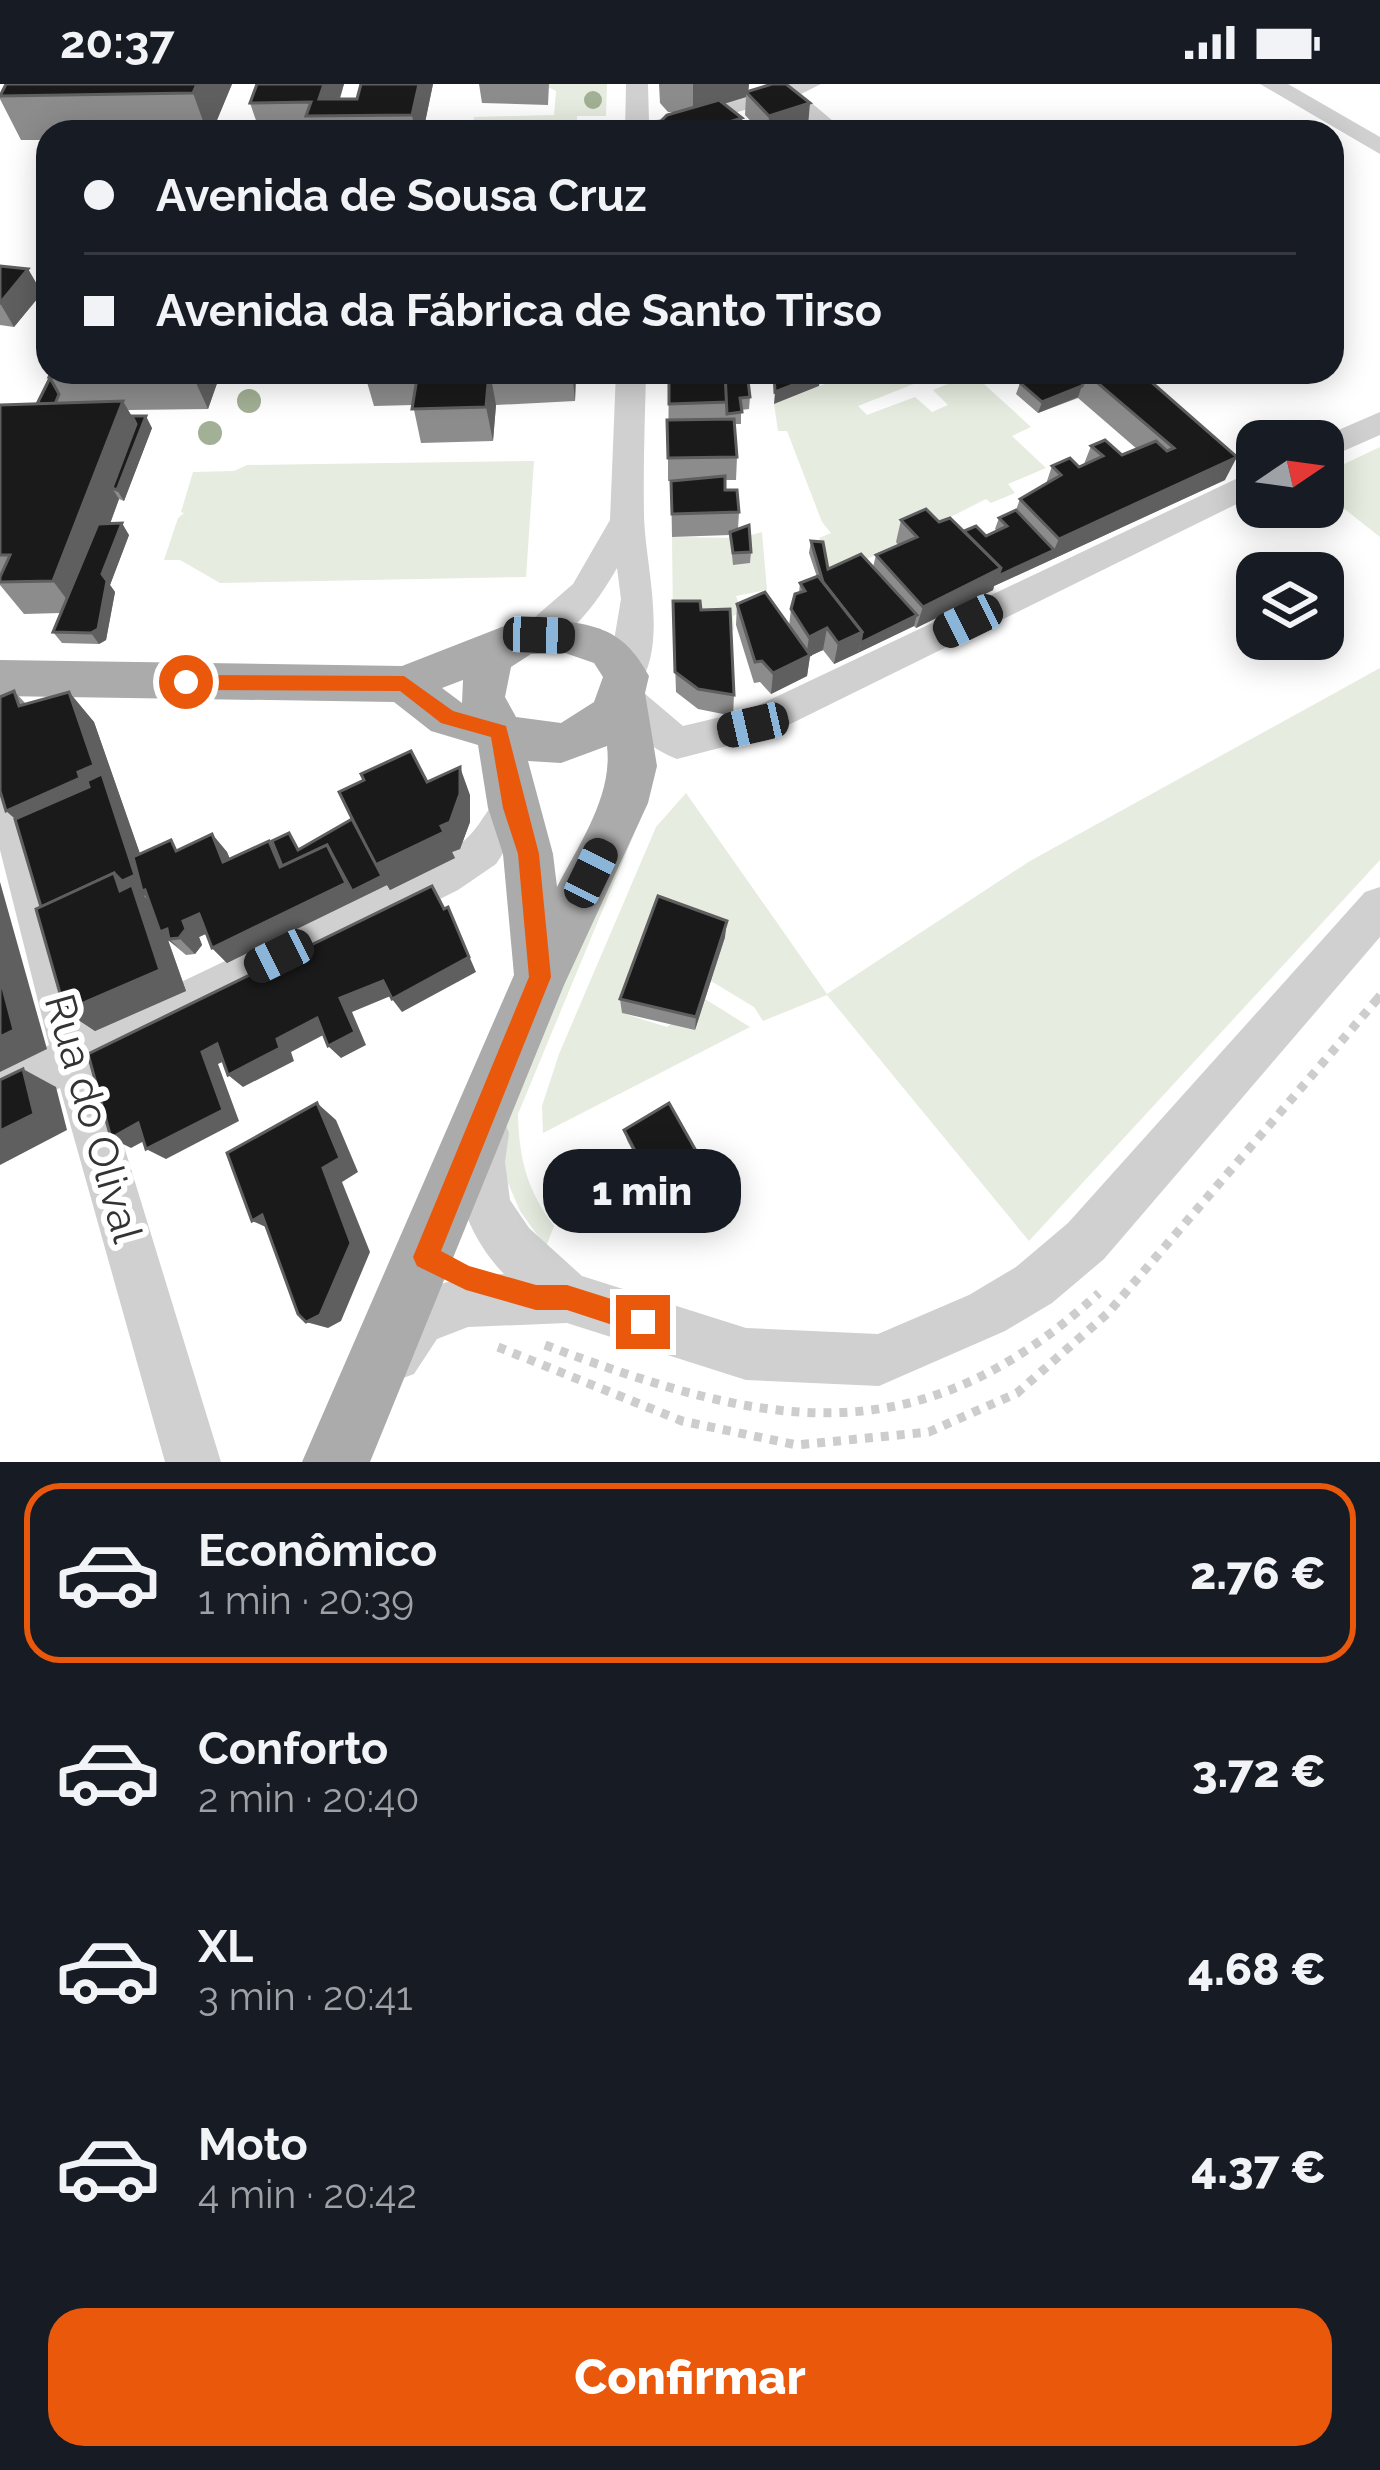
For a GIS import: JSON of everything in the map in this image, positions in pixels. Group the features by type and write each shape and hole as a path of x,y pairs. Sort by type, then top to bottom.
{"main road":[{"path":"336,1462 540,977 624,803 633,766 625,687 610,651 588,640 523,639 490,658 483,674 482,697 500,731 513,808 528,854 540,977"},
{"path":"0,678 404,683 447,718 536,746 558,745 604,726 625,687"}],"street":[{"path":"637,84 638,120"},
{"path":"683,120 810,84"},
{"path":"1271,84 1333,120"},
{"path":"785,92 819,120"},
{"path":"1344,126 1380,147"},
{"path":"632,384 627,520 638,599 625,687 677,743 753,725 1236,479"},
{"path":"1344,439 1380,422"},
{"path":"404,683 523,639 585,592 627,520"},
{"name":"Rua do Olival","path":"0,772 74,1056 193,1462"},
{"path":"0,1093 443,877 482,851 513,808"},
{"path":"426,1257 466,1277 746,1354 879,1360 987,1313 1034,1285 1086,1241 1380,907"},
{"path":"496,1085 477,1169 500,1238 551,1298"},
{"path":"362,1400 418,1321 468,1301 551,1298"}],"shaded area":[{"path":"542,84 607,84 606,116 474,120 554,115 556,91"},
{"path":"825,384 914,384 858,406 867,415 915,397 932,412 948,405 933,390 948,384 984,384 1031,427 1012,436 1046,468 1008,484 1015,493 991,503 986,499 832,577 819,538 831,533 822,522 787,431 778,431 774,404"},
{"path":"1380,447 1380,537 1344,509 1344,464"},
{"path":"534,461 526,577 220,583 180,560 164,560 184,513 193,472 234,471 247,465"},
{"path":"762,532 767,590 736,596 742,612 733,616 734,630 700,631 673,623 672,537 742,538 733,564 750,563 748,536"},
{"path":"1380,668 1380,860 1029,1241 827,995 763,1021 754,1007 711,981 622,1013 667,1027 705,999 750,1027 543,1133 542,1106 559,1054 656,827 686,793 827,994 1030,861"},
{"path":"647,803 518,1114 526,1173 554,1226 546,1247 520,1211 502,1169 502,1112"}],"building":[{"path":"6,84 197,84 193,93 0,96"},
{"path":"257,84 324,84 319,99 357,99 361,84 419,84 412,115 306,116 311,102 250,103"},
{"path":"786,84 810,103 769,116 746,92"},
{"path":"719,100 742,118 662,120"},
{"path":"0,266 28,269 0,303"},
{"path":"47,384 53,384 59,394 55,404 37,404"},
{"path":"416,384 488,384 486,407 412,409"},
{"path":"669,384 726,384 728,402 669,404"},
{"path":"726,384 748,384 750,397 740,398 742,412 727,414"},
{"path":"1021,384 1083,384 1082,386 1042,402"},
{"path":"1099,384 1154,384 1236,457 1059,539 1020,499 1061,475 1052,466 1070,458 1079,467 1103,456 1091,446 1105,440 1122,455 1156,441 1167,451 1174,448"},
{"path":"123,401 53,581 0,582 10,555 0,555 0,405"},
{"path":"132,416 146,416 117,490 112,488 136,424"},
{"path":"734,419 737,457 668,458 667,420"},
{"path":"725,476 725,490 737,490 739,512 672,514 671,481"},
{"path":"926,509 939,522 950,518 1001,568 923,607 876,555 917,537 901,520"},
{"path":"1016,510 1054,550 998,576 1001,568 964,531 976,526 986,536 1007,526 999,518"},
{"path":"122,523 102,574 107,581 98,629 53,632 98,524"},
{"path":"749,525 751,552 733,553 730,532"},
{"path":"811,541 823,542 828,569 861,554 917,615 860,643 862,632 823,582"},
{"path":"818,576 862,632 838,643 827,628 809,637 791,609 795,594 805,591 800,583"},
{"path":"765,592 810,655 773,673 762,661 755,662 737,604"},
{"path":"673,601 700,601 701,610 730,609 734,695 698,689 675,672"},
{"path":"14,691 19,706 69,692 94,765 78,772 80,778 6,811 0,791 0,697"},
{"path":"411,751 427,782 460,767 460,794 450,822 441,826 444,832 375,865 339,792 364,780 361,774"},
{"path":"102,774 135,875 122,881 114,873 41,907 15,819 89,787 87,781"},
{"path":"352,819 382,876 352,891 327,845 282,866 272,841 289,833 298,850"},
{"path":"212,834 223,862 269,841 280,867 327,845 346,883 212,948 199,914 183,921 186,929 179,938 169,939 167,929 160,932 142,891 133,857 171,840 176,851"},
{"path":"114,873 120,891 132,885 160,970 65,1011 36,909"},
{"path":"432,886 444,909 448,907 469,957 392,999 383,981 340,998 355,1032 328,1046 317,1018 277,1039 280,1048 228,1075 217,1044 202,1052 223,1110 146,1149 138,1123 111,1138 88,1054"},
{"path":"658,896 727,921 696,1017 620,999"},
{"path":"0,977 14,1030 0,1037"},
{"path":"23,1069 34,1114 0,1131 0,1080"},
{"path":"317,1103 340,1158 323,1168 351,1243 320,1315 306,1322 298,1314 262,1215 252,1221 227,1153"},
{"path":"669,1103 704,1165 658,1194 624,1130"}],"route":[{"path":"186,682 404,683 447,718 500,731 513,808 528,854 540,977 426,1257 466,1277 536,1298 567,1298 643,1322"}]}
